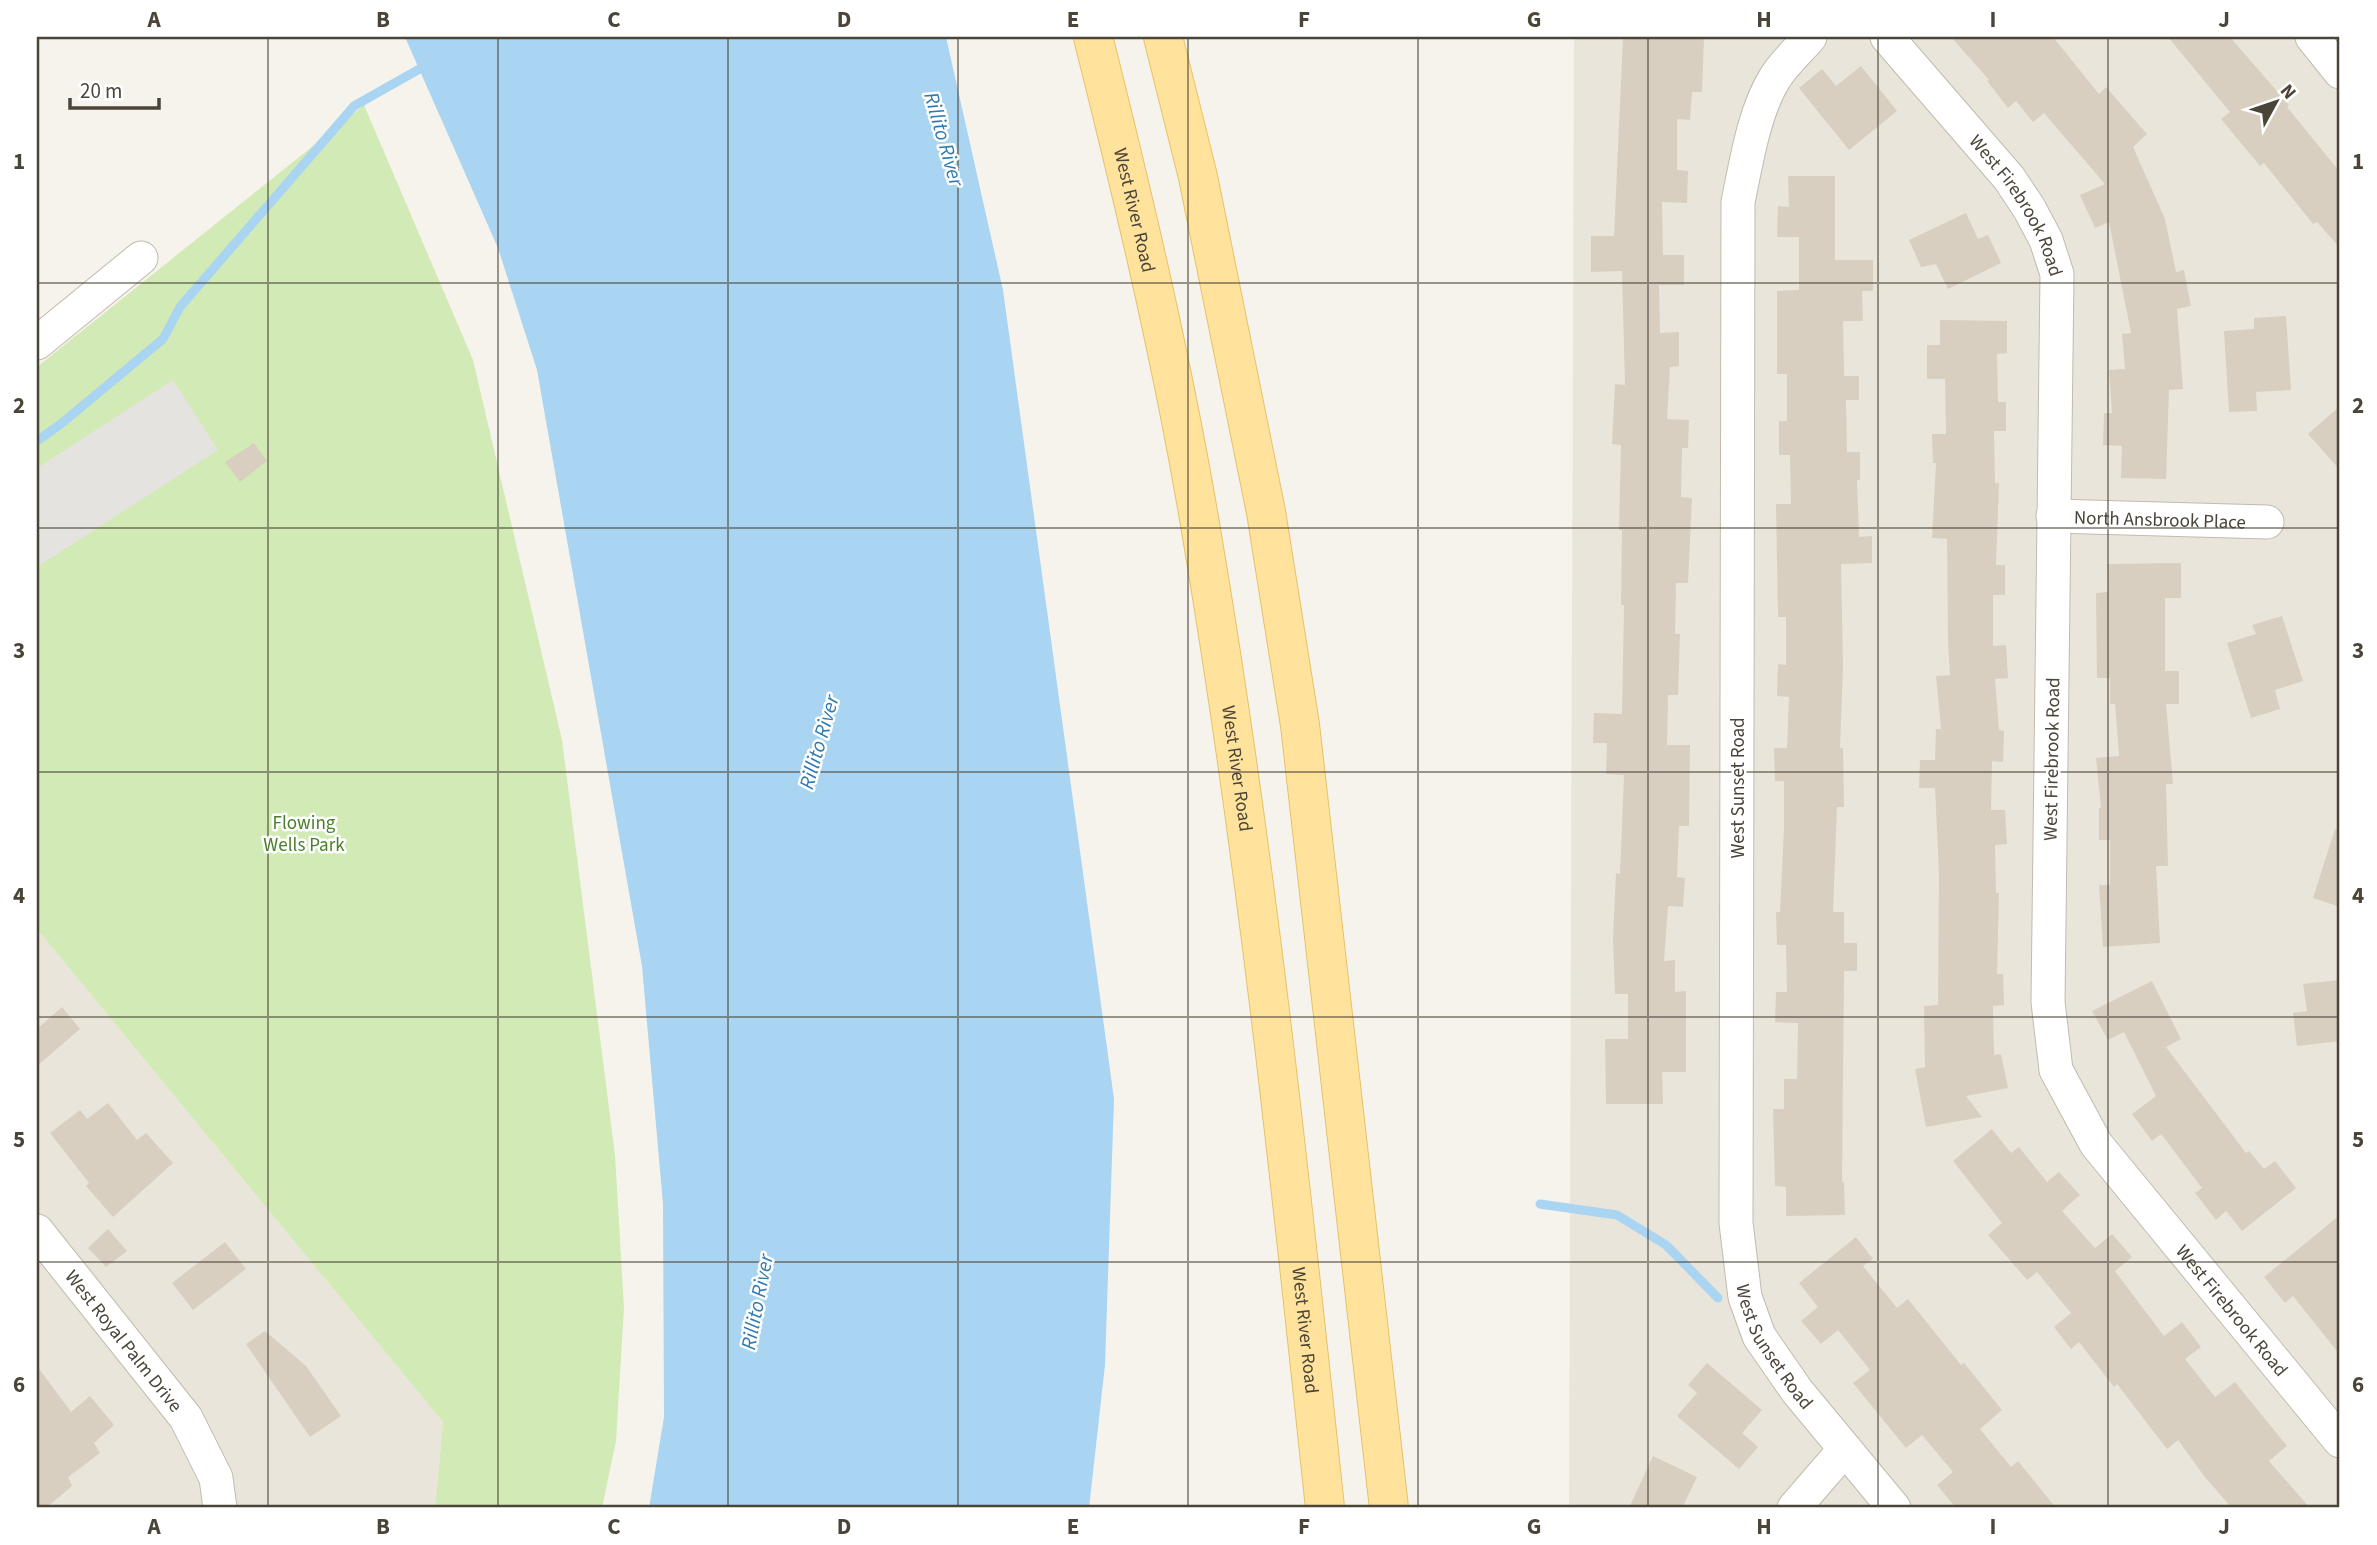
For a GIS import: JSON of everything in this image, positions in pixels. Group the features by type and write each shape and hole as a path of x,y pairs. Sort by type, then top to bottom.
{"main road":[{"name":"West River Road","path":"1093,37 1143,240 1202,538 1241,780 1325,1508"},
{"path":"1163,37 1198,177 1263,498 1300,725 1389,1508"}],"street":[{"name":"West Sunset Road","path":"1810,37 1775,77 1766,97 1750,146 1738,202 1737,1223 1745,1297 1759,1336 1797,1391 1894,1508"},
{"name":"West Firebrook Road","path":"1887,37 2009,178 2046,240 2057,274 2048,1002 2056,1070 2096,1144 2340,1441"},
{"path":"2312,37 2340,72"},
{"path":"37,343 141,258"},
{"name":"North Ansbrook Place","path":"2053,516 2267,522"},
{"name":"West Royal Palm Drive","path":"37,1231 186,1418 216,1478 220,1508"},
{"path":"1794,1508 1845,1449"}],"shaded area":[{"path":"1574,37 2340,37 2340,1508 1569,1508"},
{"path":"173,380 218,450 37,567 37,468"},
{"path":"37,929 443,1422 435,1508 37,1508"}],"green space":[{"name":"Flowing Wells Park","path":"364,105 473,360 562,740 615,1155 624,1308 616,1441 602,1508 435,1508 443,1422 37,929 37,367"}],"water":[{"name":"Rillito River","path":"405,37 946,37 1003,290 1114,1099 1105,1365 1089,1508 649,1508 664,1417 663,1204 642,966 537,370 498,248"}],"building":[{"path":"1623,37 1704,37 1702,92 1692,92 1690,120 1677,119 1677,170 1688,171 1687,203 1662,202 1663,255 1684,255 1684,285 1659,285 1660,333 1679,332 1679,366 1670,367 1667,419 1689,420 1688,448 1682,448 1681,497 1692,498 1688,583 1676,583 1675,634 1680,634 1678,695 1668,695 1667,745 1690,745 1689,826 1679,826 1677,877 1685,878 1683,907 1668,906 1664,961 1675,960 1675,992 1686,991 1686,1072 1662,1072 1663,1104 1606,1104 1605,1039 1628,1039 1628,994 1615,994 1613,938 1616,873 1620,874 1624,775 1606,774 1607,743 1593,743 1594,713 1622,714 1624,605 1621,605 1622,530 1619,530 1621,445 1612,444 1615,384 1625,385 1622,271 1591,272 1591,236 1614,236"},
{"path":"1951,37 2053,37 2099,94 2106,87 2147,134 2133,147 2165,219 2176,272 2184,270 2191,306 2177,309 2183,389 2169,390 2166,479 2121,478 2122,446 2103,445 2104,413 2112,413 2109,370 2125,369 2122,334 2131,333 2109,222 2095,228 2080,195 2105,184 2044,113 2033,122 2016,101 2008,108 1987,81 1989,80"},
{"path":"2168,37 2230,37 2289,105 2287,107 2340,172 2340,248 2317,222 2313,224 2264,163 2260,166 2221,119 2230,112"},
{"path":"1861,66 1897,111 1849,150 1799,88 1822,69 1836,86"},
{"path":"1788,176 1835,176 1835,260 1873,260 1873,291 1862,291 1863,321 1843,321 1844,376 1859,376 1859,400 1846,400 1847,452 1860,452 1860,480 1857,480 1859,537 1872,536 1872,563 1841,564 1843,667 1840,748 1843,748 1844,807 1837,807 1833,912 1844,912 1844,943 1857,943 1857,971 1844,971 1842,1182 1845,1215 1786,1216 1786,1187 1775,1186 1773,1109 1784,1109 1784,1079 1797,1079 1798,1023 1775,1022 1776,992 1787,992 1786,945 1777,945 1776,912 1780,912 1784,781 1775,781 1774,748 1787,748 1789,697 1777,696 1778,664 1786,665 1786,617 1778,617 1776,504 1791,504 1790,455 1779,455 1779,421 1787,421 1787,374 1777,374 1777,291 1799,290 1799,237 1777,237 1778,206 1789,207"},
{"path":"1966,213 1978,239 1988,235 2001,263 1948,289 1936,264 1921,267 1909,240"},
{"path":"2286,316 2291,390 2256,392 2257,411 2229,412 2224,331 2254,329 2254,318"},
{"path":"1940,320 2007,321 2007,353 1997,354 1998,402 2006,402 2006,431 1994,431 1995,483 1999,483 1996,565 2005,565 2005,595 1993,595 1993,646 2006,645 2008,678 1995,679 1999,730 2004,731 2003,762 1992,761 1991,810 2005,810 2007,844 1995,845 1996,893 1999,893 1997,974 2003,974 2004,1005 1993,1006 1994,1055 2001,1054 2008,1088 1966,1096 1982,1117 1926,1127 1915,1069 1925,1067 1924,1006 1938,1005 1939,873 1935,788 1919,788 1920,760 1935,760 1936,729 1941,729 1936,676 1950,675 1947,539 1932,538 1936,463 1933,463 1932,434 1946,434 1945,379 1927,379 1927,345 1940,345"},
{"path":"2340,406 2340,470 2308,434"},
{"path":"254,443 267,461 240,482 225,462"},
{"path":"2181,563 2181,598 2165,598 2165,671 2179,671 2179,704 2166,704 2173,784 2166,784 2168,866 2156,866 2160,943 2103,947 2099,885 2110,885 2110,840 2099,840 2101,808 2096,758 2119,756 2115,704 2110,704 2110,678 2097,678 2096,593 2108,592 2107,564"},
{"path":"2282,616 2303,681 2275,690 2280,709 2251,718 2227,643 2256,634 2252,625"},
{"path":"2335,829 2340,830 2340,907 2313,898"},
{"path":"2340,980 2340,1041 2297,1046 2293,1013 2307,1011 2303,984"},
{"path":"2152,981 2181,1039 2166,1047 2246,1153 2249,1151 2264,1169 2275,1161 2296,1188 2242,1231 2226,1211 2216,1220 2195,1193 2202,1188 2161,1134 2152,1141 2132,1114 2156,1096 2124,1032 2108,1040 2092,1011"},
{"path":"62,1007 80,1029 37,1066 37,1029"},
{"path":"108,1103 137,1140 146,1133 173,1163 113,1217 86,1186 89,1183 50,1133 80,1110 87,1119"},
{"path":"1992,1129 2011,1153 2019,1147 2047,1182 2059,1172 2080,1195 2062,1211 2095,1248 2112,1234 2132,1257 2115,1271 2164,1336 2182,1322 2201,1347 2185,1359 2215,1397 2235,1382 2287,1446 2269,1461 2310,1508 2232,1508 2178,1440 2167,1449 2117,1384 2114,1387 2079,1342 2071,1349 2054,1327 2071,1313 2037,1272 2027,1280 1988,1235 2002,1223 1953,1161"},
{"path":"2340,1215 2340,1355 2293,1296 2285,1303 2264,1277"},
{"path":"108,1229 127,1251 106,1267 88,1248"},
{"path":"1856,1237 1873,1259 1863,1266 1897,1308 1908,1299 1961,1365 1964,1363 2002,1410 1980,1429 2011,1467 2018,1461 2056,1508 1956,1508 1937,1485 1953,1472 1922,1435 1906,1448 1853,1383 1870,1370 1838,1330 1821,1344 1801,1321 1818,1307 1799,1283"},
{"path":"225,1242 246,1269 193,1310 172,1283"},
{"path":"265,1331 306,1366 341,1416 310,1437 246,1344"},
{"path":"1707,1363 1762,1410 1742,1433 1758,1447 1739,1469 1677,1416 1697,1393 1688,1385"},
{"path":"37,1366 71,1412 90,1396 114,1425 94,1443 100,1453 68,1477 72,1486 46,1508 37,1508"},
{"path":"1653,1456 1697,1477 1682,1508 1629,1508"}],"waterway":[{"path":"37,441 163,339 180,307 354,106 430,63"},
{"path":"1540,1204 1617,1215 1666,1245 1718,1298"}]}
